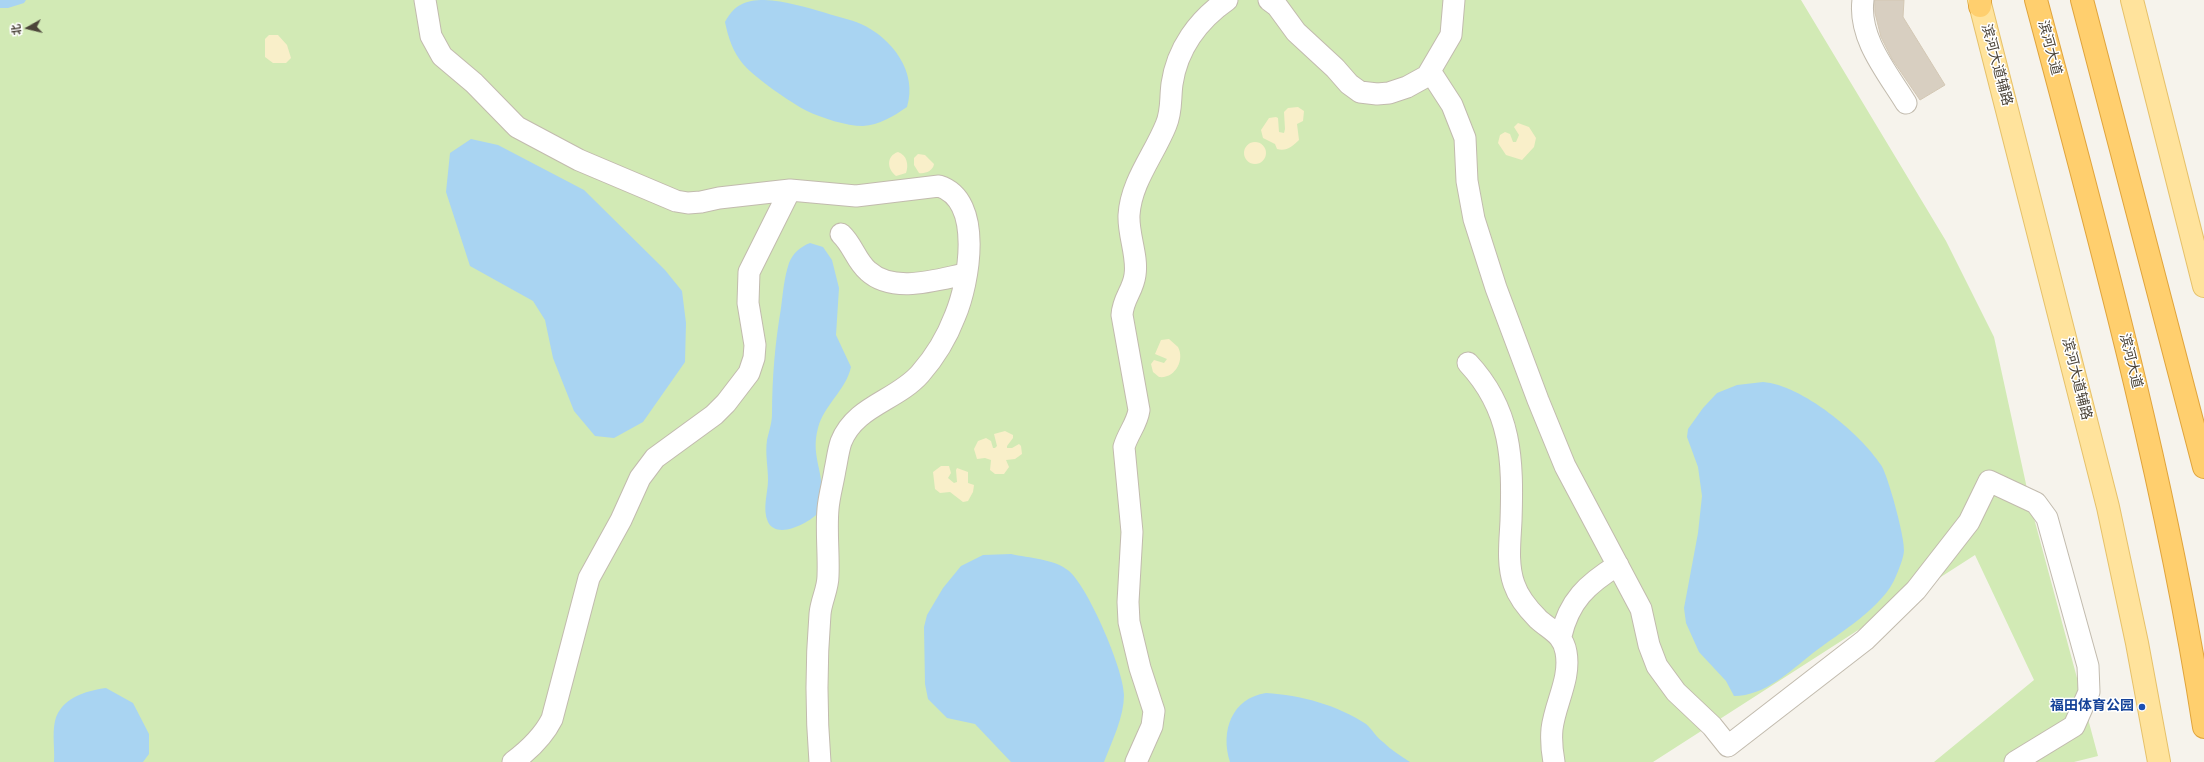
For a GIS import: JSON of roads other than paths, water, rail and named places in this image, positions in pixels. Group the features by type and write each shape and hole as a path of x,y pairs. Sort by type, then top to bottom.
{"highway":[{"name":"滨河大道","path":"2036,0 2100,239 2162,494 2194,659 2204,727"},
{"path":"2082,0 2204,467"}],"main road":[{"path":"2132,0 2204,286"},
{"name":"滨河大道辅路","path":"1980,2 2108,507 2137,643 2159,762"}],"street":[{"path":"425,0 431,36 442,56 474,83 517,127 541,142 579,160 676,201 688,203 790,190 856,196 939,186 947,188 962,205 966,218 969,249 956,314 946,338 920,375 863,413 849,427 841,443 828,508 828,579 820,611 817,654 817,717 820,762"},
{"path":"1136,762 1152,726 1154,711 1140,668 1129,622 1128,602 1132,532 1124,447 1127,434 1138,418 1139,410 1122,315 1123,304 1132,288 1135,275 1129,215 1132,195 1171,111 1174,71 1180,55 1188,38 1198,25 1227,0"},
{"path":"1269,0 1277,6 1296,32 1360,92 1366,94 1388,93 1406,87 1427,76 1451,35 1454,0"},
{"path":"1862,0 1866,34 1906,103"},
{"path":"1430,71 1452,105 1465,138 1467,181 1474,218 1496,288 1538,400 1565,466 1641,609 1649,645 1657,666 1676,692 1712,726 1728,746 1865,640 1916,590 1969,522 1989,481 2036,503 2047,518 2088,666 2089,692 2074,726 2016,762"},
{"path":"513,762 524,754 545,733 552,720 589,578 621,520 640,478 655,458 714,415 749,373 754,358 755,345 748,303 749,272 790,190"},
{"path":"841,234 848,240 867,271 875,277 886,281 912,283 965,274"},
{"path":"1468,363 1482,378 1493,396 1507,431 1511,450 1512,497 1510,555 1514,585 1525,604 1538,620 1550,626 1561,636 1566,651 1567,668 1552,729 1554,762"},
{"path":"1561,636 1571,607 1600,576 1618,565"}],"water":[{"path":"0,0 26,0 24,3 8,8 0,8"},
{"path":"764,0 795,5 853,21 872,30 883,38 900,58 905,69 909,81 907,107 892,117 875,124 863,126 849,125 827,119 807,111 764,82 748,69 739,59 731,44 725,22 732,11 746,2"},
{"path":"471,139 498,145 584,190 665,270 682,291 686,323 685,362 643,422 614,438 595,436 574,411 553,358 545,320 533,301 470,266 446,192 450,153"},
{"path":"810,243 823,247 832,260 839,288 836,335 851,367 845,383 825,412 818,428 816,437 816,453 822,483 822,492 818,513 801,525 785,530 778,530 772,527 768,522 765,512 768,480 766,445 772,417 776,347 784,286 789,263 797,251"},
{"path":"1763,382 1778,385 1812,401 1845,425 1872,452 1884,471 1892,493 1904,543 1904,553 1899,570 1890,587 1882,598 1860,619 1813,653 1786,675 1767,687 1745,695 1734,696 1726,681 1699,652 1686,623 1684,608 1698,533 1702,496 1698,467 1687,437 1688,429 1703,408 1717,393 1737,385"},
{"path":"1011,554 1049,561 1069,571 1086,594 1104,630 1118,667 1124,695 1120,720 1104,762 1011,762 975,724 947,718 928,699 925,684 924,627 927,615 943,588 961,566 983,555"},
{"path":"106,688 133,703 149,734 149,754 143,762 54,762 54,726 58,713 68,701 75,697 90,691"},
{"path":"1266,693 1292,696 1318,702 1343,711 1366,724 1386,745 1410,762 1230,762 1227,750 1227,739 1228,728 1232,718 1237,709 1245,702 1254,696"}],"place":[{"name":"福田体育公园","path":"2142,707"}]}
